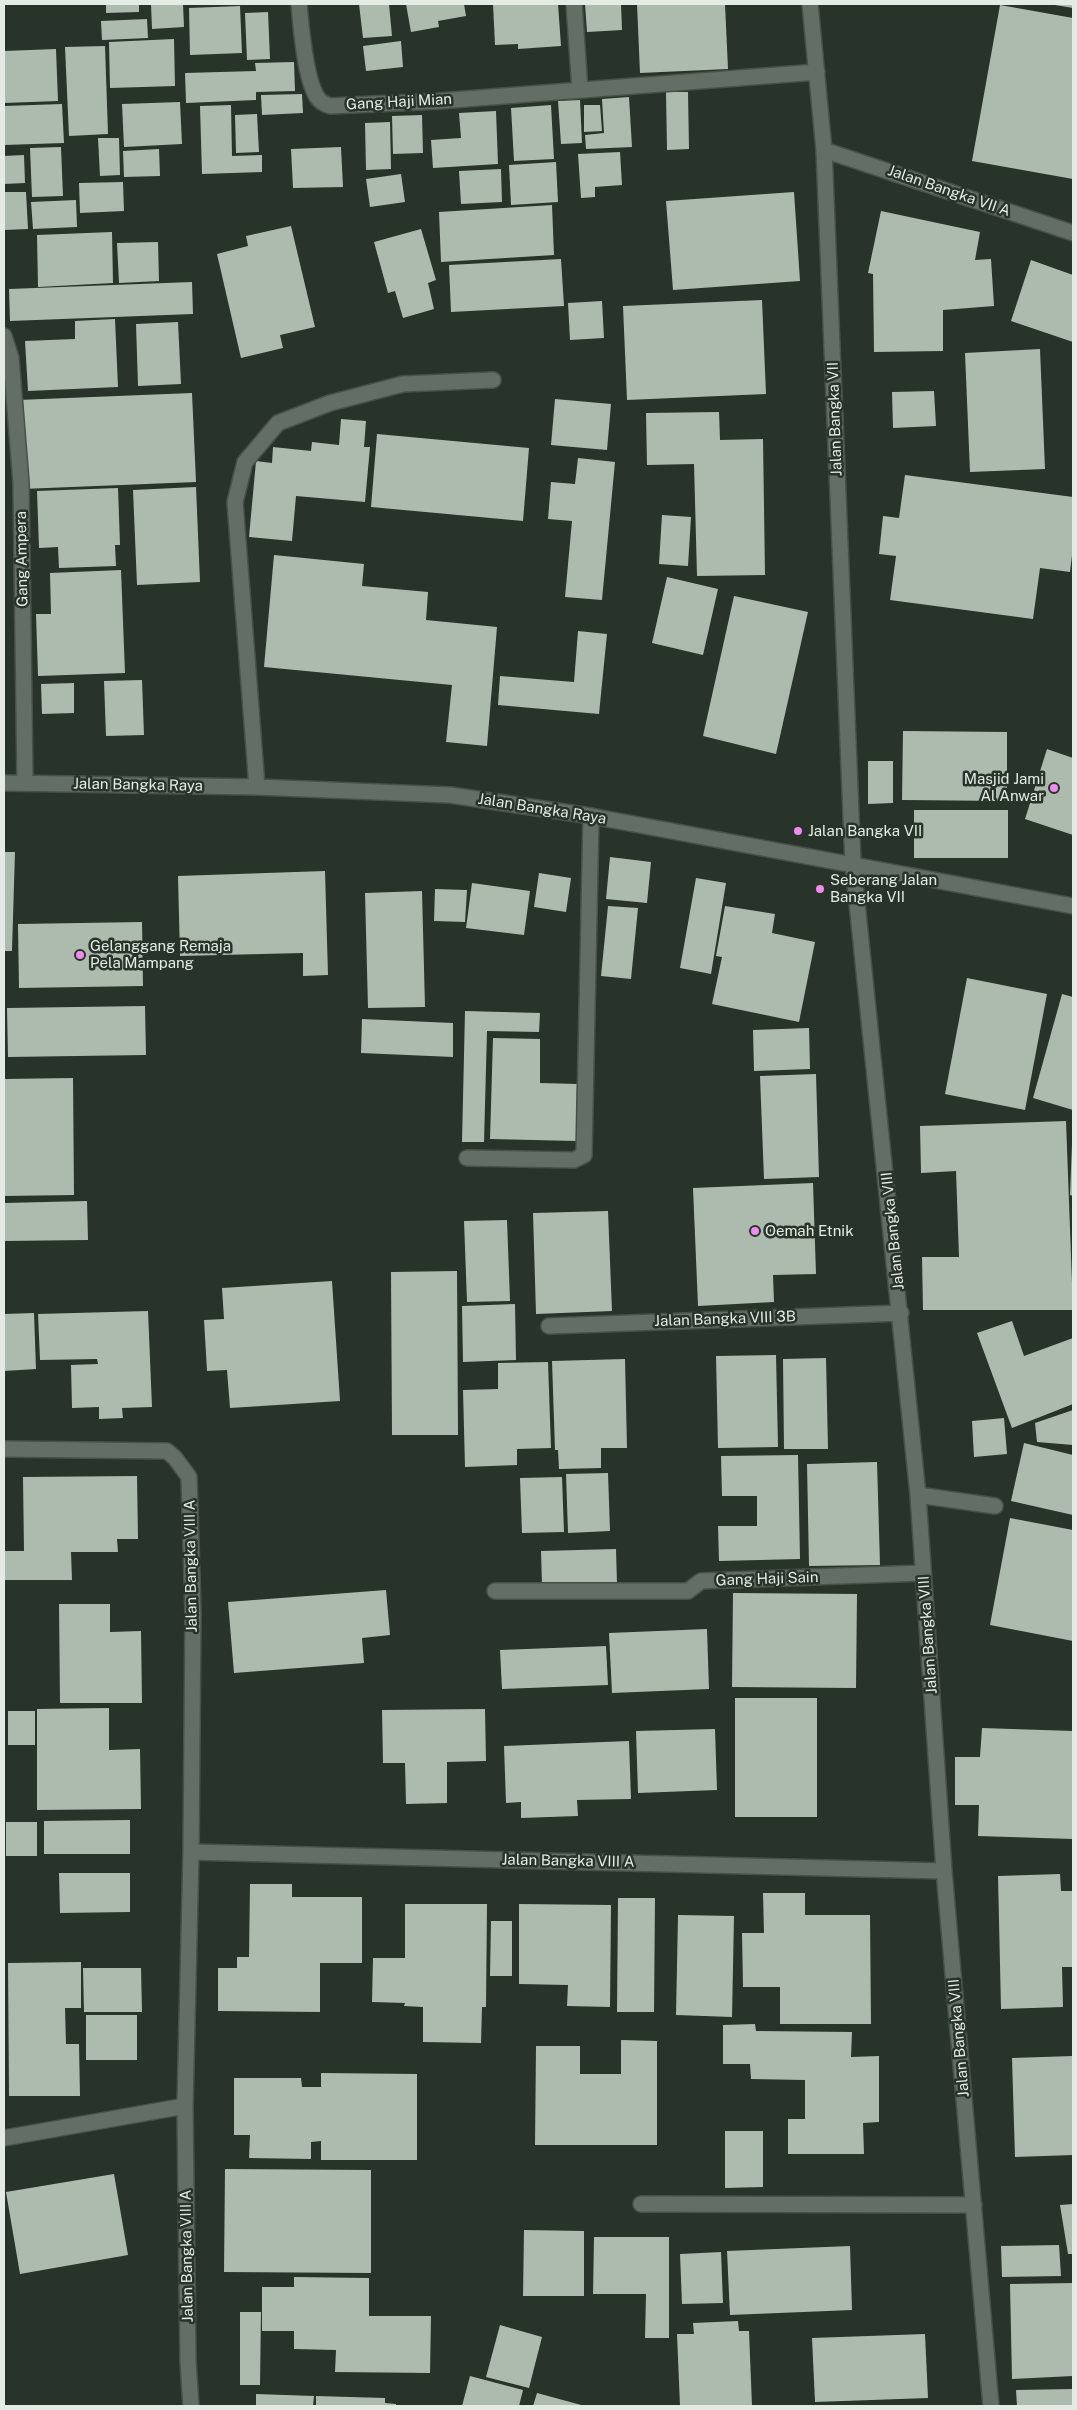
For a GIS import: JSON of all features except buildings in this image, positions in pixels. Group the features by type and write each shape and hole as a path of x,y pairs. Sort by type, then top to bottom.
{"street":[{"name":"Gang Haji Mian","path":"299,4 308,71 316,96 330,106 439,101 817,72"},
{"path":"574,4 580,90"},
{"name":"Jalan Bangka VII","path":"810,4 824,150 853,864"},
{"name":"Jalan Bangka VII A","path":"824,150 1073,233"},
{"name":"Gang Ampera","path":"4,336 11,358 21,483 25,783"},
{"path":"258,787 235,502 246,462 278,423 330,403 402,384 493,380"},
{"name":"Jalan Bangka Raya","path":"4,783 258,787 450,795 591,816 1073,906"},
{"path":"466,1158 574,1160 584,1155 591,816"},
{"name":"Jalan Bangka VIII","path":"853,864 901,1313 918,1495 944,1871 991,2406"},
{"name":"Jalan Bangka VIII 3B","path":"549,1326 901,1313"},
{"name":"Jalan Bangka VIII A","path":"4,1449 167,1451 175,1458 188,1477 193,1613 192,1852 185,2106 188,2362 191,2406"},
{"path":"918,1495 996,1506"},
{"name":"Gang Haji Sain","path":"495,1591 688,1591 701,1581 923,1573"},
{"name":"Jalan Bangka VIII A","path":"192,1852 944,1871"},
{"path":"4,2138 185,2106"},
{"path":"641,2204 974,2204"}],"place":[{"name":"Masjid Jami Al Anwar","path":"1054,788"},
{"name":"Jalan Bangka VII","path":"798,831"},
{"name":"Seberang Jalan Bangka VII","path":"820,889"},
{"name":"Gelanggang Remaja Pela Mampang","path":"80,955"},
{"name":"Oemah Etnik","path":"755,1231"}]}
